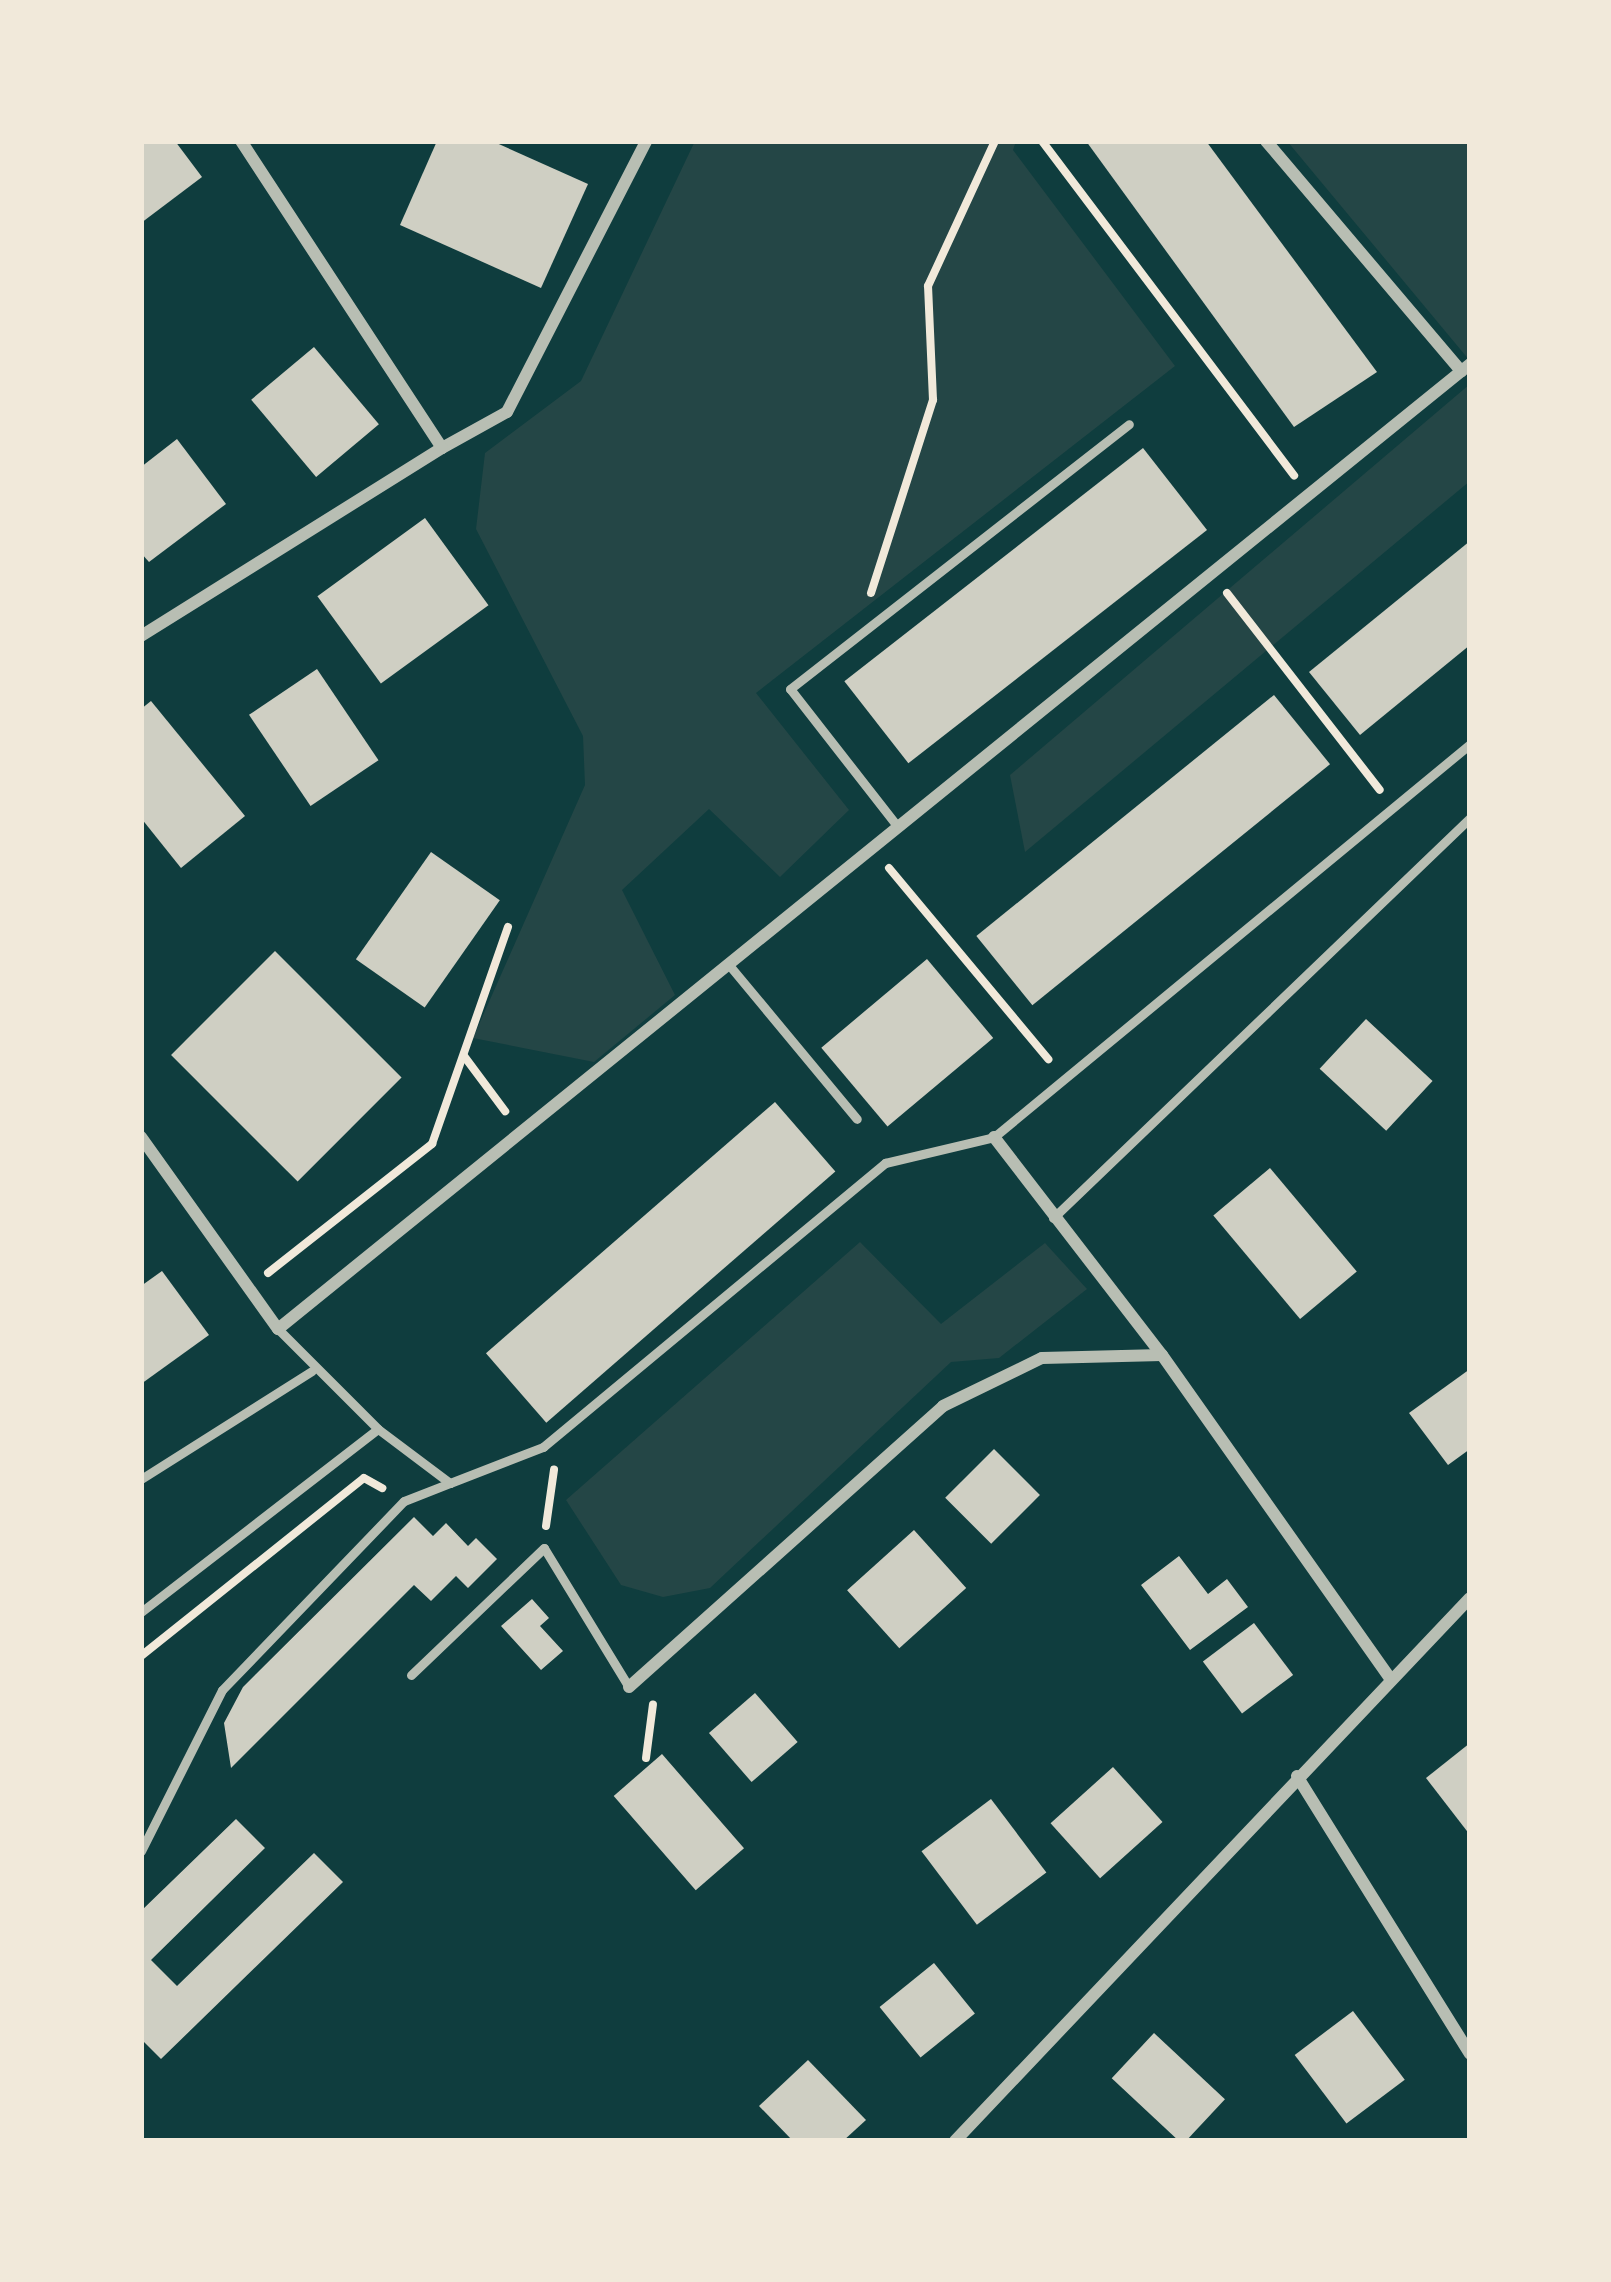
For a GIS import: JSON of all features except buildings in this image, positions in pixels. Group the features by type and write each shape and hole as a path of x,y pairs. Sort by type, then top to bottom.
{"street":[{"path":"241,141 442,448"},
{"path":"141,637 507,412 646,141"},
{"path":"141,1137 278,1329 1466,368 1265,141"},
{"path":"994,1138 1162,1355 1389,1677"},
{"path":"629,1687 943,1406 1042,1358 1162,1355"},
{"path":"956,2141 1389,1677 1470,1598"},
{"path":"1297,1776 1470,2054"}],"lane":[{"path":"898,827 790,689 1129,424"},
{"path":"141,1852 222,1690 404,1501 543,1448 885,1163 994,1138 1470,744"},
{"path":"1053,1219 1470,818"},
{"path":"728,964 857,1119"},
{"path":"278,1329 313,1371 450,1483"},
{"path":"141,1479 313,1371"},
{"path":"141,1612 379,1429"},
{"path":"411,1675 544,1548 629,1687"}],"path":[{"path":"854,640 933,400 928,286 995,141"},
{"path":"1042,141 1308,495"},
{"path":"1212,573 1393,807"},
{"path":"872,848 1066,1080"},
{"path":"248,1289 432,1144 508,927"},
{"path":"463,1055 521,1132"},
{"path":"543,1448 554,1468 544,1548"},
{"path":"141,1656 364,1478 404,1501"},
{"path":"646,1758 658,1661"}],"shaded area":[{"path":"695,141 1016,141 1013,150 1175,366 756,693 849,810 780,877 709,809 622,890 675,995 594,1062 473,1038 585,785 583,736 476,529 485,453 581,381"},
{"path":"1287,141 1470,141 1470,361"},
{"path":"1470,384 1470,481 1025,852 1010,775"},
{"path":"860,1242 941,1324 1045,1243 1087,1289 999,1358 951,1362 710,1588 663,1597 621,1585 566,1500"}]}
